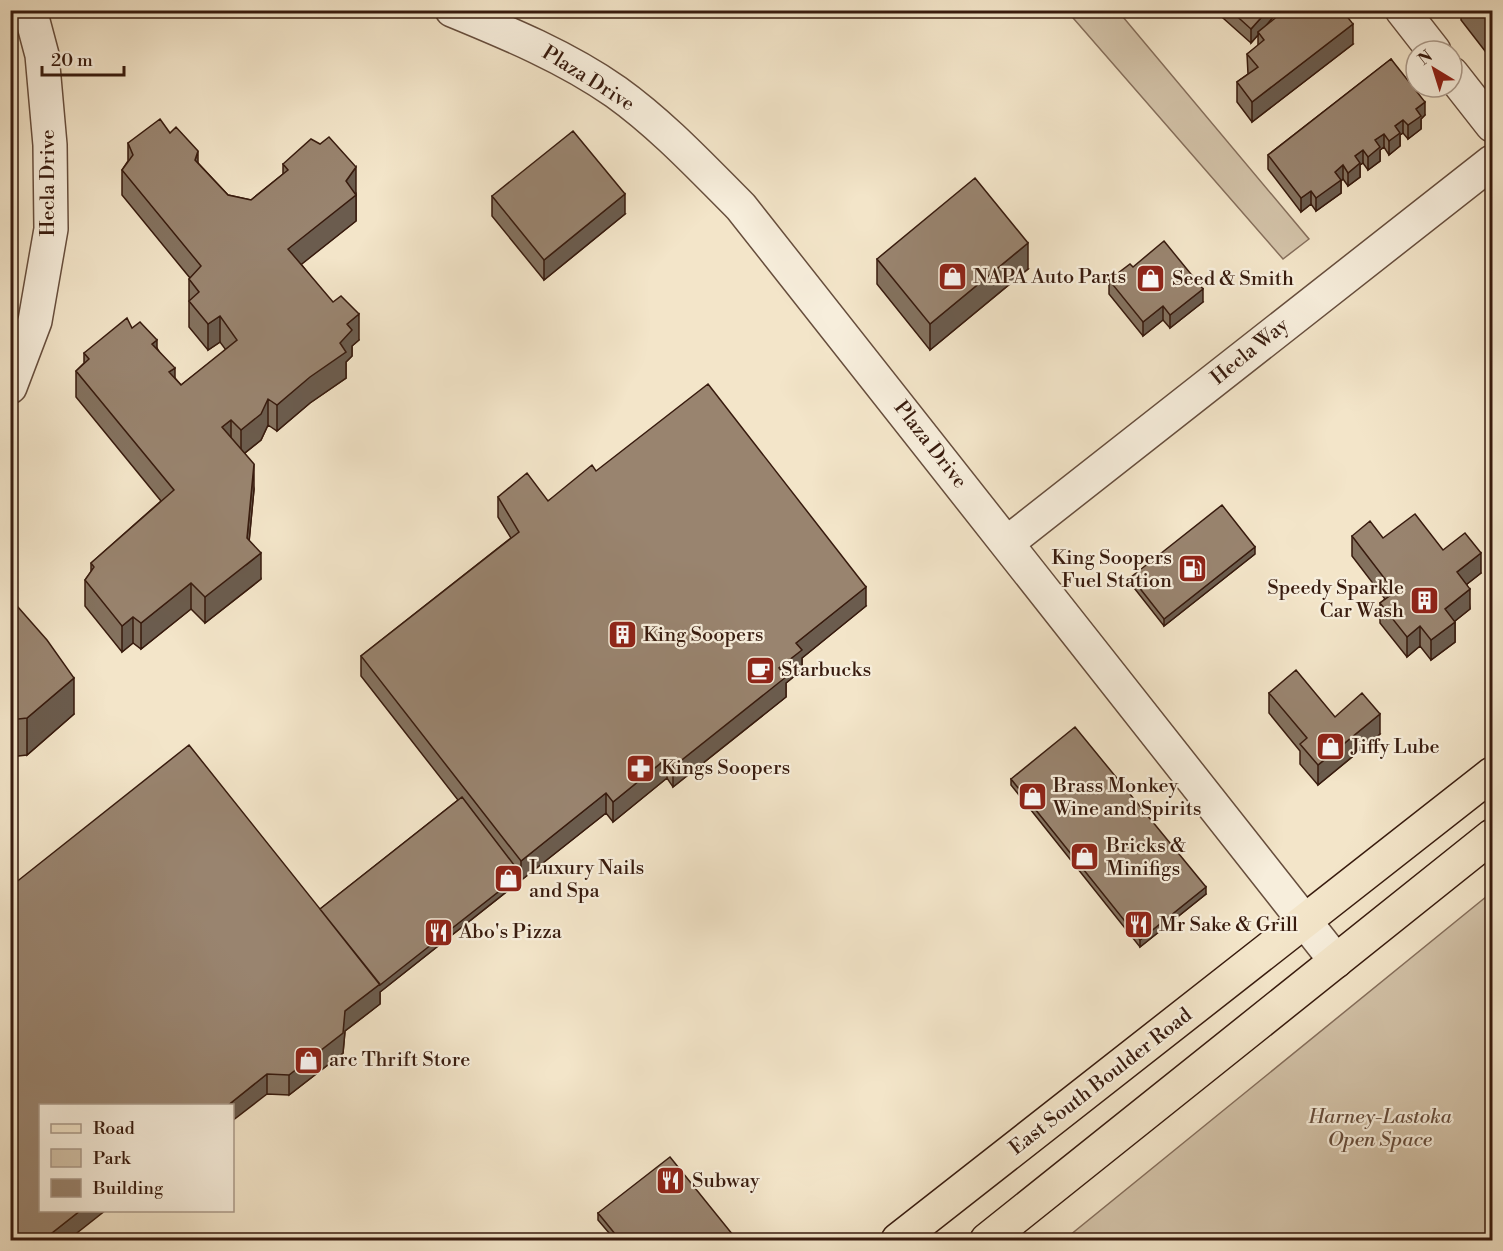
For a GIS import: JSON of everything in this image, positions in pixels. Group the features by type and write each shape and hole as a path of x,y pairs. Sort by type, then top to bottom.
{"main road":[{"name":"East South Boulder Road","path":"898,1240 1305,924 1492,774"},
{"path":"987,1240 1492,836"}],"street":[{"name":"Hecla Drive","path":"10,387 35,321 51,229 50,145 42,55 30,10"},
{"name":"Plaza Drive","path":"452,10 521,39 615,92 672,138 741,207 1336,961"},
{"path":"1402,10 1425,39"},
{"path":"1464,89 1492,125"},
{"name":"Hecla Way","path":"1007,543 1492,162"}],"green space":[{"path":"1067,11 1118,11 1309,239 1283,259"},
{"name":"Harney-Lastoka Open Space","path":"1492,892 1492,1240 1064,1240"}],"building":[{"path":"1230,10 1268,10 1251,29"},
{"path":"1285,10 1342,10 1353,24 1252,102 1237,82 1258,67 1247,54 1264,40 1258,32"},
{"path":"1482,10 1492,10 1492,23"},
{"path":"1391,59 1404,75 1404,99 1423,99 1425,102 1416,109 1421,116 1408,125 1403,120 1395,126 1400,133 1389,141 1384,134 1375,140 1380,147 1368,157 1363,150 1355,156 1360,163 1348,173 1343,165 1335,172 1341,180 1316,198 1311,191 1301,198 1268,155"},
{"path":"160,119 170,133 176,127 198,151 195,160 228,195 251,200 288,170 283,164 311,139 320,144 329,137 356,167 346,181 356,195 288,249 333,302 341,296 359,314 347,324 352,330 340,343 346,352 310,377 277,405 268,399 261,414 241,430 231,420 222,427 254,464 247,538 261,553 205,597 191,583 141,623 133,617 122,626 85,580 94,567 91,563 174,490 76,371 89,359 84,353 127,318 132,328 140,322 157,340 152,344 175,368 169,372 181,385 237,340 220,316 208,324 189,301 199,292 189,279 201,266 122,170 133,155 128,143"},
{"path":"573,131 625,194 544,260 492,196"},
{"name":"NAPA Auto Parts","path":"975,178 1028,243 930,324 877,259"},
{"path":"1164,241 1203,289 1170,315 1163,306 1143,322 1109,280 1130,264 1133,267"},
{"name":"King Soopers","path":"708,384 866,587 796,643 802,650 779,668 786,677 673,767 667,758 613,802 606,793 521,861 361,656 519,532 498,497 527,473 548,501 592,465 596,471"},
{"name":"King Soopers Fuel Station","path":"1222,505 1255,547 1164,619 1131,577"},
{"name":"Speedy Sparkle Car Wash","path":"1415,514 1443,550 1465,533 1481,553 1457,572 1470,589 1445,609 1455,622 1431,640 1420,626 1407,637 1380,603 1395,592 1352,536 1370,521 1383,538"},
{"path":"10,598 47,640 74,678 27,718 10,720"},
{"path":"1296,670 1335,717 1362,693 1380,714 1318,765 1300,744 1307,738 1269,693"},
{"path":"1075,727 1206,887 1140,940 1011,779"},
{"path":"189,745 380,984 345,1011 343,1033 289,1075 267,1074 230,1104 39,1104 39,1212 78,1212 43,1240 10,1240 10,887"},
{"path":"462,797 521,874 380,985 320,909"},
{"path":"670,1157 737,1240 620,1240 598,1213"}],"place":[{"name":"NAPA Auto Parts","path":"952,277"},
{"name":"Seed & Smith","path":"1151,279"},
{"name":"King Soopers Fuel Station","path":"1193,569"},
{"name":"Speedy Sparkle Car Wash","path":"1425,600"},
{"name":"King Soopers","path":"622,635"},
{"name":"Starbucks","path":"760,670"},
{"name":"Jiffy Lube","path":"1330,747"},
{"name":"Kings Soopers","path":"640,768"},
{"name":"Brass Monkey Wine and Spirits","path":"1032,797"},
{"name":"Bricks & Minifigs","path":"1085,857"},
{"name":"Luxury Nails and Spa","path":"508,879"},
{"name":"Mr Sake & Grill","path":"1138,925"},
{"name":"Abo's Pizza","path":"438,932"},
{"name":"arc Thrift Store","path":"308,1060"},
{"name":"Subway","path":"671,1181"}]}
